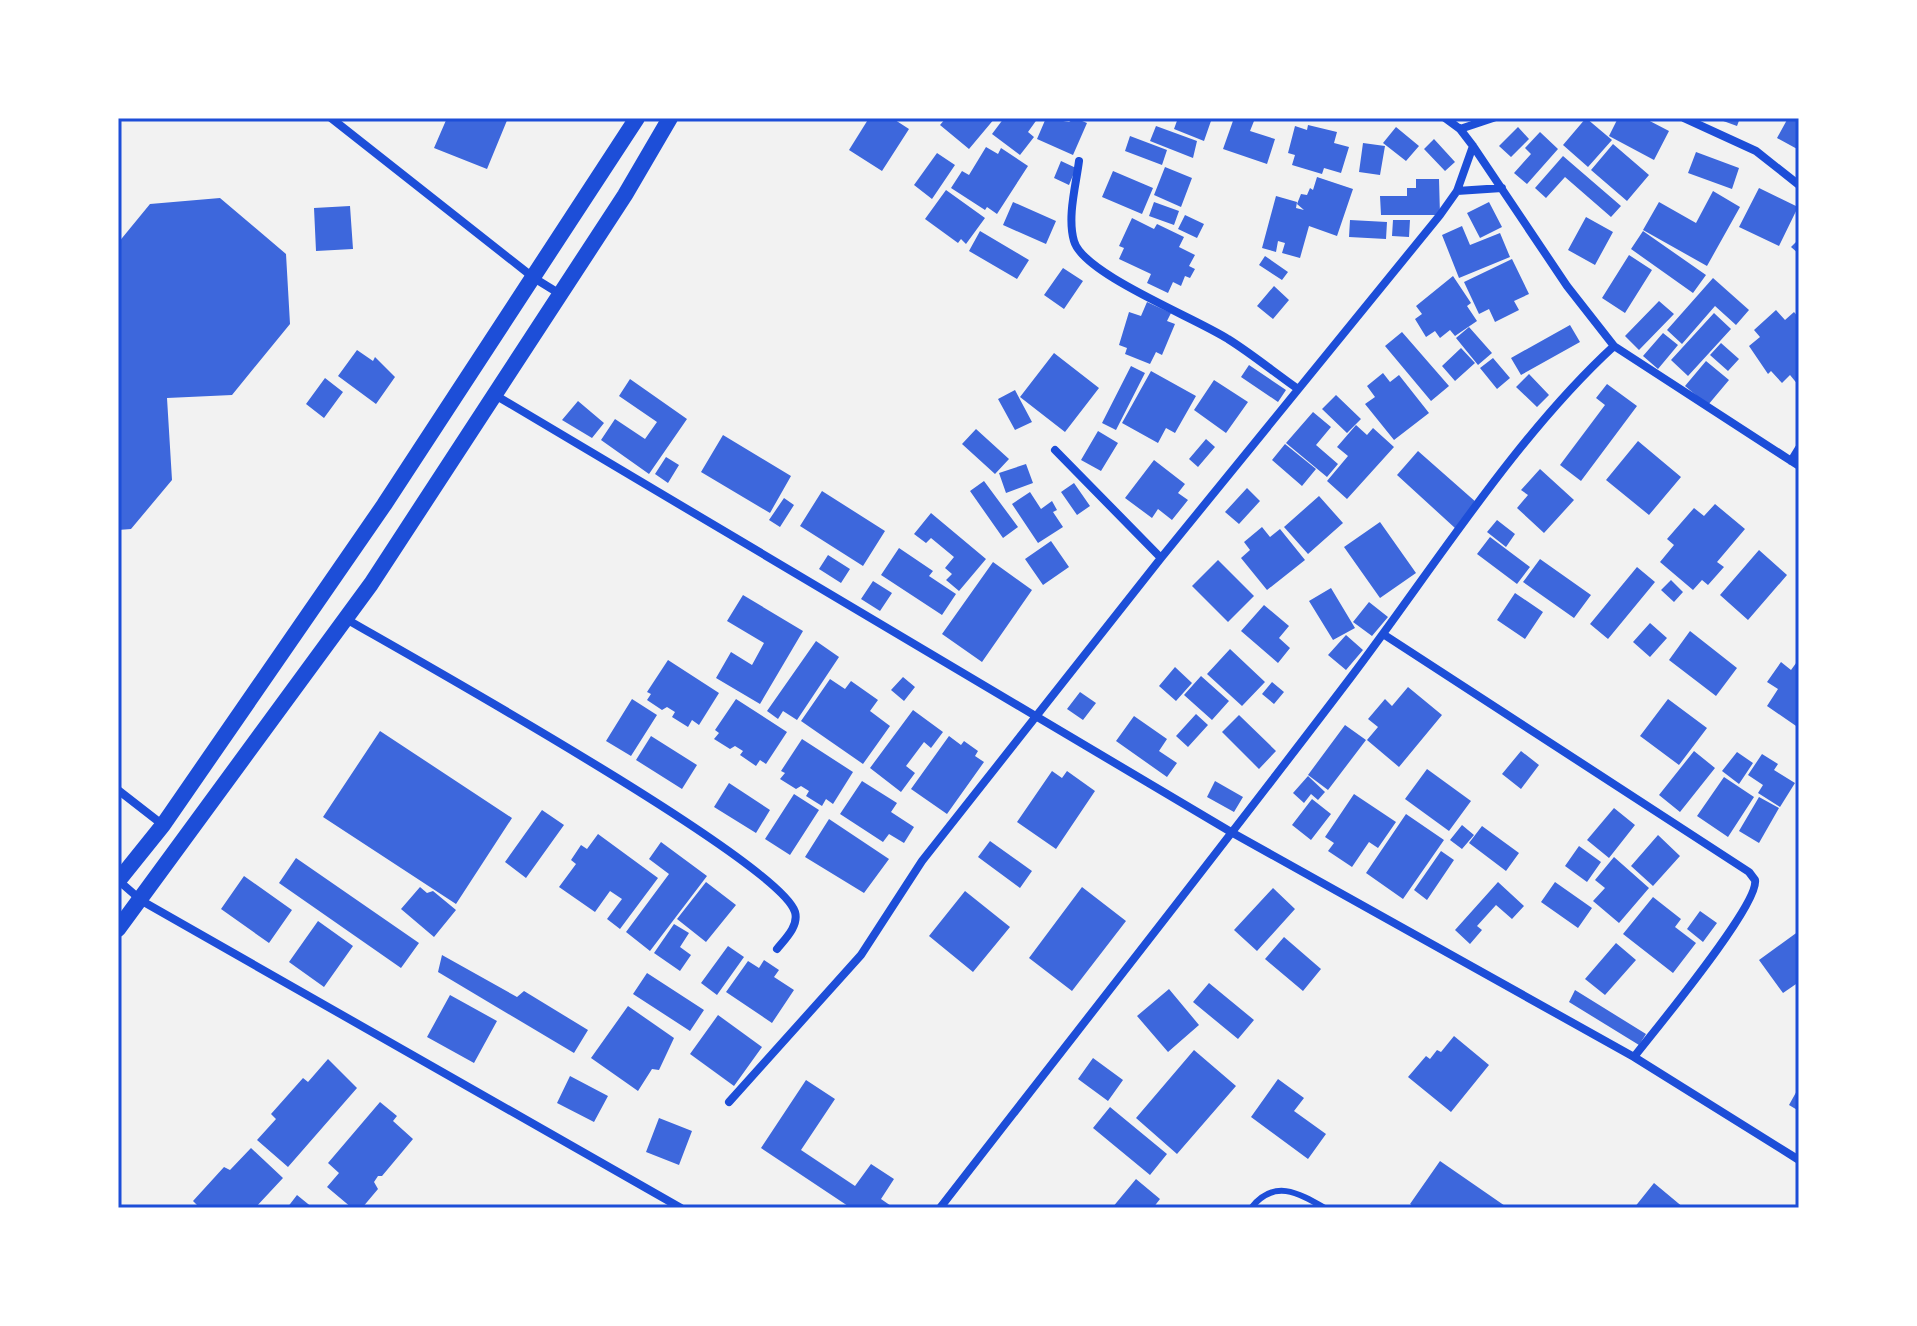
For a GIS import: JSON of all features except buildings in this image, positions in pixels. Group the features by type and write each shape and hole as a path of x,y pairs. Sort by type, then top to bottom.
{"main road":[{"path":"118,881 163,825 384,505 637,118"},
{"path":"118,929 142,901 345,619 495,395 670,118"}],"street":[{"path":"331,118 534,278 560,294"},
{"path":"1445,118 1460,129 1473,146 1567,286 1614,346 1795,463 1799,448"},
{"path":"1460,129 1493,118"},
{"path":"1684,118 1756,151 1799,185"},
{"path":"729,1102 861,955 922,861 1457,191 1473,146"},
{"path":"1079,161 1073,222 1074,242 1081,255 1114,279 1229,339 1298,389"},
{"path":"1457,191 1502,188"},
{"path":"940,1208 1383,634 1532,434 1584,374 1614,346"},
{"path":"495,395 1231,832 1634,1057 1799,1160"},
{"path":"1055,450 1161,558"},
{"path":"345,619 590,761 746,864 783,894 795,912 795,925 777,949"},
{"path":"1383,634 1749,872 1755,880 1753,896 1634,1057"},
{"path":"118,790 163,825"},
{"path":"118,881 142,901 681,1208"}],"lane":[{"path":"1251,1208 1260,1196 1279,1188 1298,1193 1325,1208"}]}
